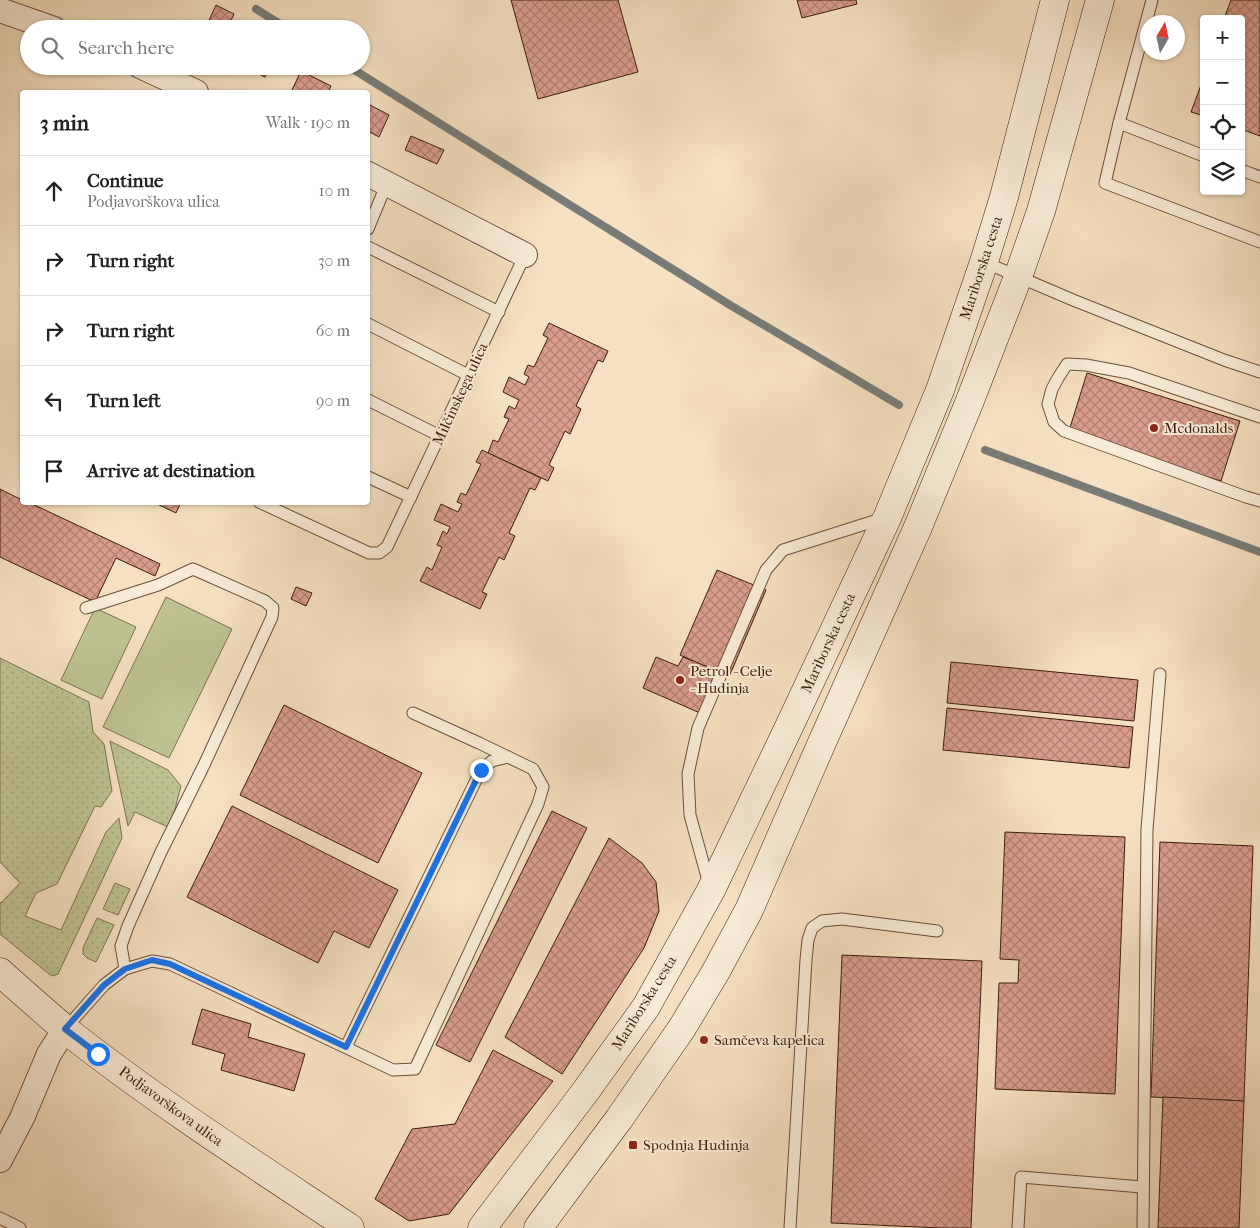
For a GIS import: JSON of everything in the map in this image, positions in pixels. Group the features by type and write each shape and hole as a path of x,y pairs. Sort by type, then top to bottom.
{"main road":[{"name":"Mariborska cesta","path":"482,1228 585,1092 646,1007 711,890 788,729 886,518 940,390 1004,197 1055,0"},
{"path":"538,1228 619,1119 682,1028 715,973 749,910 918,527 969,404 1018,277 1041,210 1100,0"},
{"name":"Podjavorškova ulica","path":"0,972 65,1029 98,1054 214,1138 350,1228"}],"street":[{"path":"0,10 28,20"},
{"path":"159,75 192,90"},
{"name":"Milčinskega ulica","path":"377,178 525,255"},
{"path":"0,1160 22,1118 49,1054 65,1029"}],"lane":[{"path":"1152,0 1105,183 1260,242"},
{"path":"1119,123 1200,154"},
{"path":"1245,171 1260,177"},
{"name":"Milčinskega ulica","path":"370,218 377,178"},
{"path":"370,248 499,312"},
{"name":"Milčinskega ulica","path":"265,505 369,553 379,552 387,547 525,255"},
{"path":"984,262 1215,357 1260,372"},
{"path":"370,325 468,375"},
{"path":"1260,417 1130,373 1086,364 1067,364 1052,389 1048,404 1054,422 1064,431 1260,501"},
{"path":"370,401 440,436"},
{"path":"370,478 410,497"},
{"path":"711,890 690,816 688,774 698,728 766,570 783,550 886,518"},
{"path":"86,608 158,585 193,568 265,601 273,608 272,617 128,926 121,946 125,969"},
{"path":"1143,1228 1147,829 1160,674"},
{"path":"65,1029 104,985 125,969 152,960 170,964 393,1070 415,1069 538,804 543,787 533,769 413,713"},
{"path":"346,1047 481,770 492,761 508,757"},
{"path":"790,1228 806,960 808,940 812,928 822,921 842,919 937,931"},
{"path":"1018,1228 1021,1177 1142,1188"},
{"path":"0,1218 20,1228"}],"green space":[{"path":"166,597 232,629 169,758 103,727"},
{"path":"95,608 136,627 102,699 61,680"},
{"path":"0,658 89,702 93,732 104,744 112,791 101,807 95,806 57,884 36,893 25,916 61,930 106,832 119,818 122,838 58,974 53,976 0,934 0,902 20,883 0,862"},
{"path":"110,741 168,770 181,786 170,828 135,812 128,826"},
{"path":"115,883 130,889 118,915 103,909"},
{"path":"97,918 114,925 96,962 83,954 83,948"}],"building":[{"path":"511,0 618,0 638,72 538,99"},
{"path":"797,0 856,0 857,4 802,18"},
{"path":"1231,0 1260,0 1260,136 1245,130 1245,15 1225,15"},
{"path":"216,5 234,14 231,20 209,20"},
{"path":"299,75 309,75 331,86 329,90 292,90"},
{"path":"1200,88 1200,115 1191,112"},
{"path":"370,105 389,115 379,137 370,132"},
{"path":"411,136 444,150 437,164 405,150"},
{"path":"549,323 608,351 603,362 598,360 576,406 581,409 570,434 565,431 549,465 554,468 548,481 488,453 493,440 498,442 509,419 504,417 509,406 515,409 519,400 503,392 509,377 525,385 529,377 524,374 528,365 534,367 548,338 543,335"},
{"name":"Mcdonalds","path":"1087,373 1240,421 1221,481 1068,434"},
{"path":"482,450 541,478 535,490 530,488 509,533 515,536 504,560 499,557 482,592 487,594 480,609 420,581 427,567 432,570 442,547 437,545 443,531 447,534 450,527 434,520 441,504 458,512 462,504 457,502 461,493 466,495 481,464 476,462"},
{"path":"0,489 20,499 20,505 34,505 160,564 155,576 116,558 95,602 0,557"},
{"path":"159,505 180,505 176,513"},
{"path":"717,570 766,590 729,677 680,655"},
{"path":"296,587 312,593 306,606 291,599"},
{"name":"Petrol - Celje - Hudinja","path":"656,657 678,666 683,657 718,671 700,713 643,688"},
{"path":"951,662 1138,680 1134,721 947,703"},
{"path":"284,705 422,773 378,863 240,795"},
{"path":"947,708 1133,727 1129,768 943,750"},
{"path":"232,806 398,890 369,948 334,931 318,963 187,897"},
{"path":"552,811 587,828 470,1062 436,1045"},
{"path":"1005,832 1125,837 1115,1094 995,1089 999,983 1018,983 1019,960 1000,959"},
{"path":"609,838 642,863 656,882 659,911 644,948 562,1074 505,1037"},
{"path":"1160,842 1253,846 1244,1101 1151,1097"},
{"path":"842,955 982,961 971,1228 831,1223"},
{"path":"202,1009 251,1024 248,1037 305,1054 294,1091 221,1070 225,1054 192,1044"},
{"path":"702,1036 709,1038 707,1045 700,1042"},
{"path":"493,1050 553,1081 449,1214 409,1221 375,1199 412,1129 455,1124"},
{"path":"1163,1097 1244,1101 1239,1228 1158,1228"}],"waterway":[{"path":"256,9 274,20"},
{"path":"362,75 730,305 899,405"},
{"path":"985,450 1260,552"}],"place":[{"name":"Mcdonalds","path":"1154,428"},
{"name":"Petrol - Celje - Hudinja","path":"680,680"},
{"name":"Samčeva kapelica","path":"704,1040"},
{"name":"Spodnja Hudinja","path":"633,1145"}],"route":[{"path":"98,1054 65,1029 104,985 125,969 152,960 170,964 346,1047 481,770"}]}
